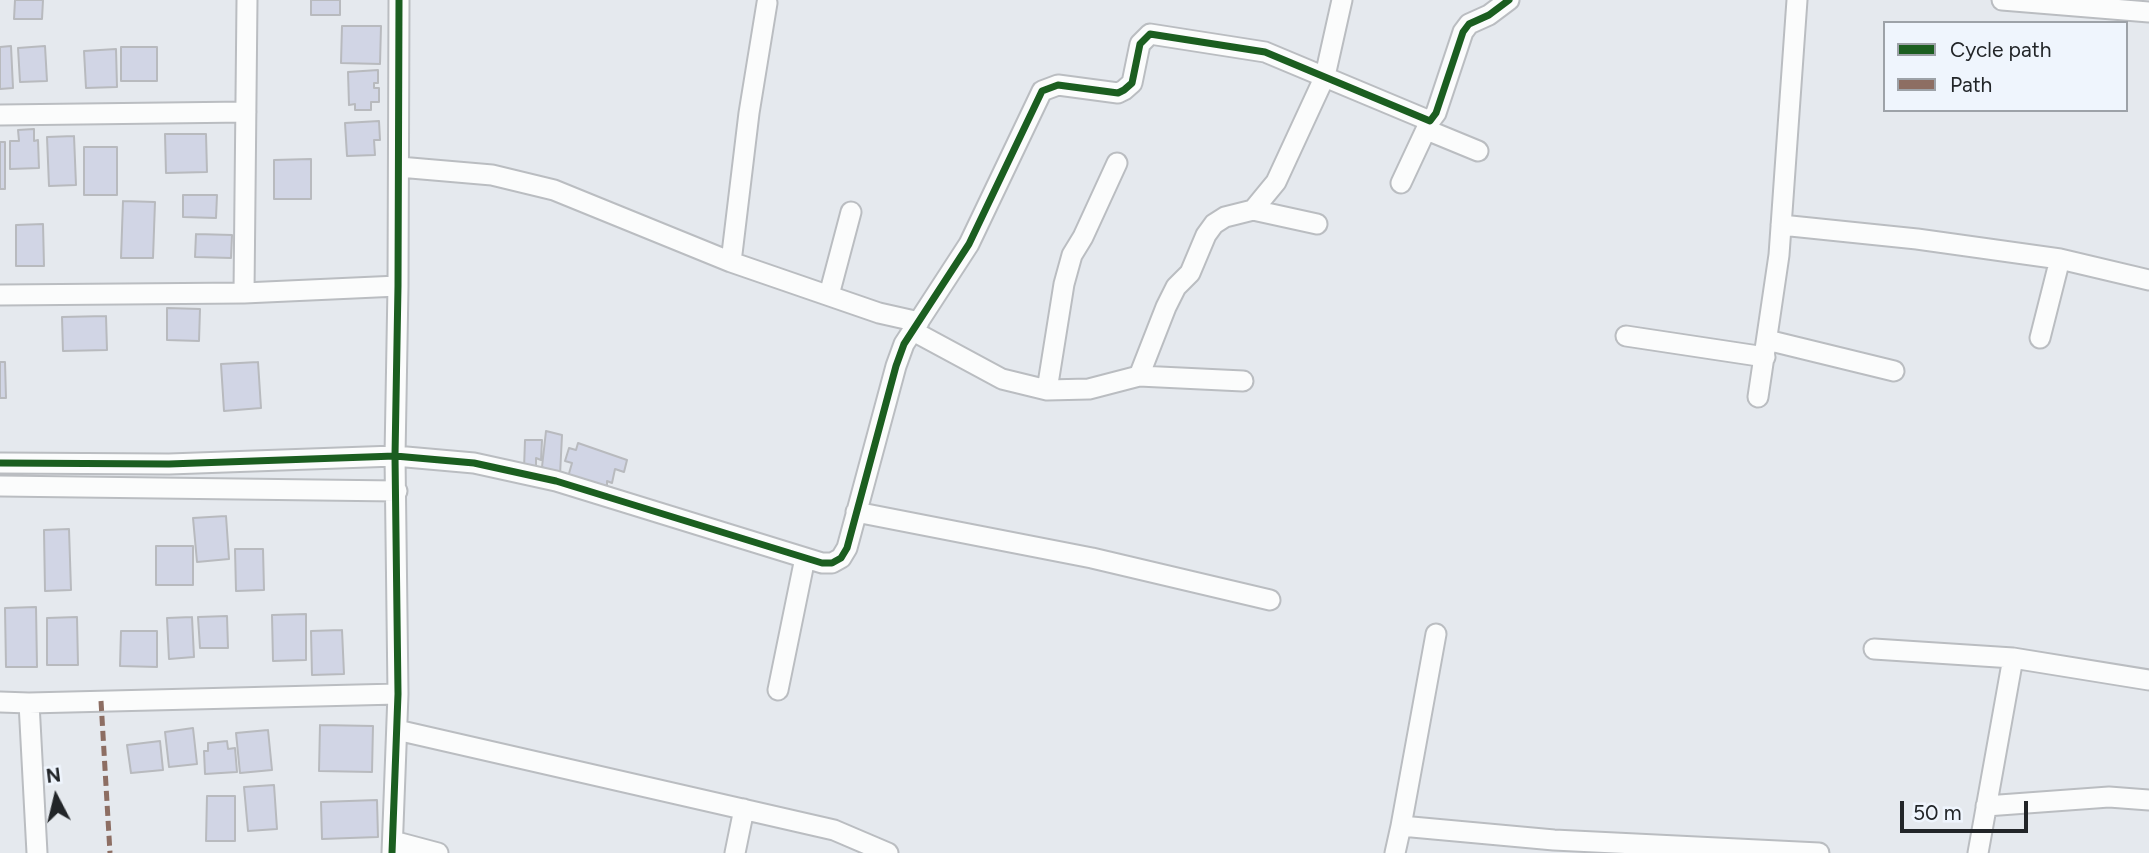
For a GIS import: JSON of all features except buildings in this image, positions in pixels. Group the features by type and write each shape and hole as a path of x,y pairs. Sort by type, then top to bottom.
{"street":[{"path":"244,293 247,0"},
{"path":"400,0 395,456 398,694 393,847 438,853"},
{"path":"1254,210 1276,182 1325,76 1342,0"},
{"path":"1401,183 1436,113 1462,32 1469,24 1489,15 1509,0"},
{"path":"1758,397 1779,255 1797,0"},
{"path":"2002,0 2149,12"},
{"path":"731,262 749,113 767,4"},
{"path":"0,463 169,464 395,456 474,463 556,481 805,558 832,563 841,558 847,548 904,344 969,244 1042,91 1058,85 1118,93 1124,90 1132,83 1140,44 1150,34 1265,52 1325,76 1478,151"},
{"path":"0,115 246,112"},
{"path":"1047,390 1064,284 1072,255 1117,163"},
{"path":"399,167 492,175 554,190 731,262 916,327 1002,379 1047,390 1089,389 1139,376 1243,381"},
{"path":"1139,376 1166,307 1176,287 1190,273 1206,235 1214,224 1225,217 1254,210 1317,224"},
{"path":"829,295 851,212"},
{"path":"1781,225 1917,239 2060,259 2149,280"},
{"path":"2040,338 2060,259"},
{"path":"0,295 244,293 398,286"},
{"path":"1626,336 1766,348 1894,372"},
{"path":"0,486 397,491"},
{"path":"856,512 1092,558 1269,600"},
{"path":"778,690 805,558"},
{"path":"1395,853 1436,634"},
{"path":"1874,649 2013,659 2149,680"},
{"path":"1978,853 2013,659"},
{"path":"0,702 398,694"},
{"path":"29,703 37,853"},
{"path":"397,730 834,830 888,853"},
{"path":"1986,806 2109,797 2149,800"},
{"path":"735,853 744,809"},
{"path":"1401,825 1554,846 1813,852"}],"marked path":[{"path":"101,701 110,853"}],"cycle path":[{"path":"392,853 398,694 395,456 399,0"},
{"path":"0,463 169,464 395,456 474,463 556,481 822,563 832,563 841,558 847,548 904,344 969,244 1042,91 1058,85 1118,93 1124,90 1132,83 1140,44 1150,34 1265,52 1430,121 1436,113 1463,32 1469,24 1489,15 1509,0"}]}
